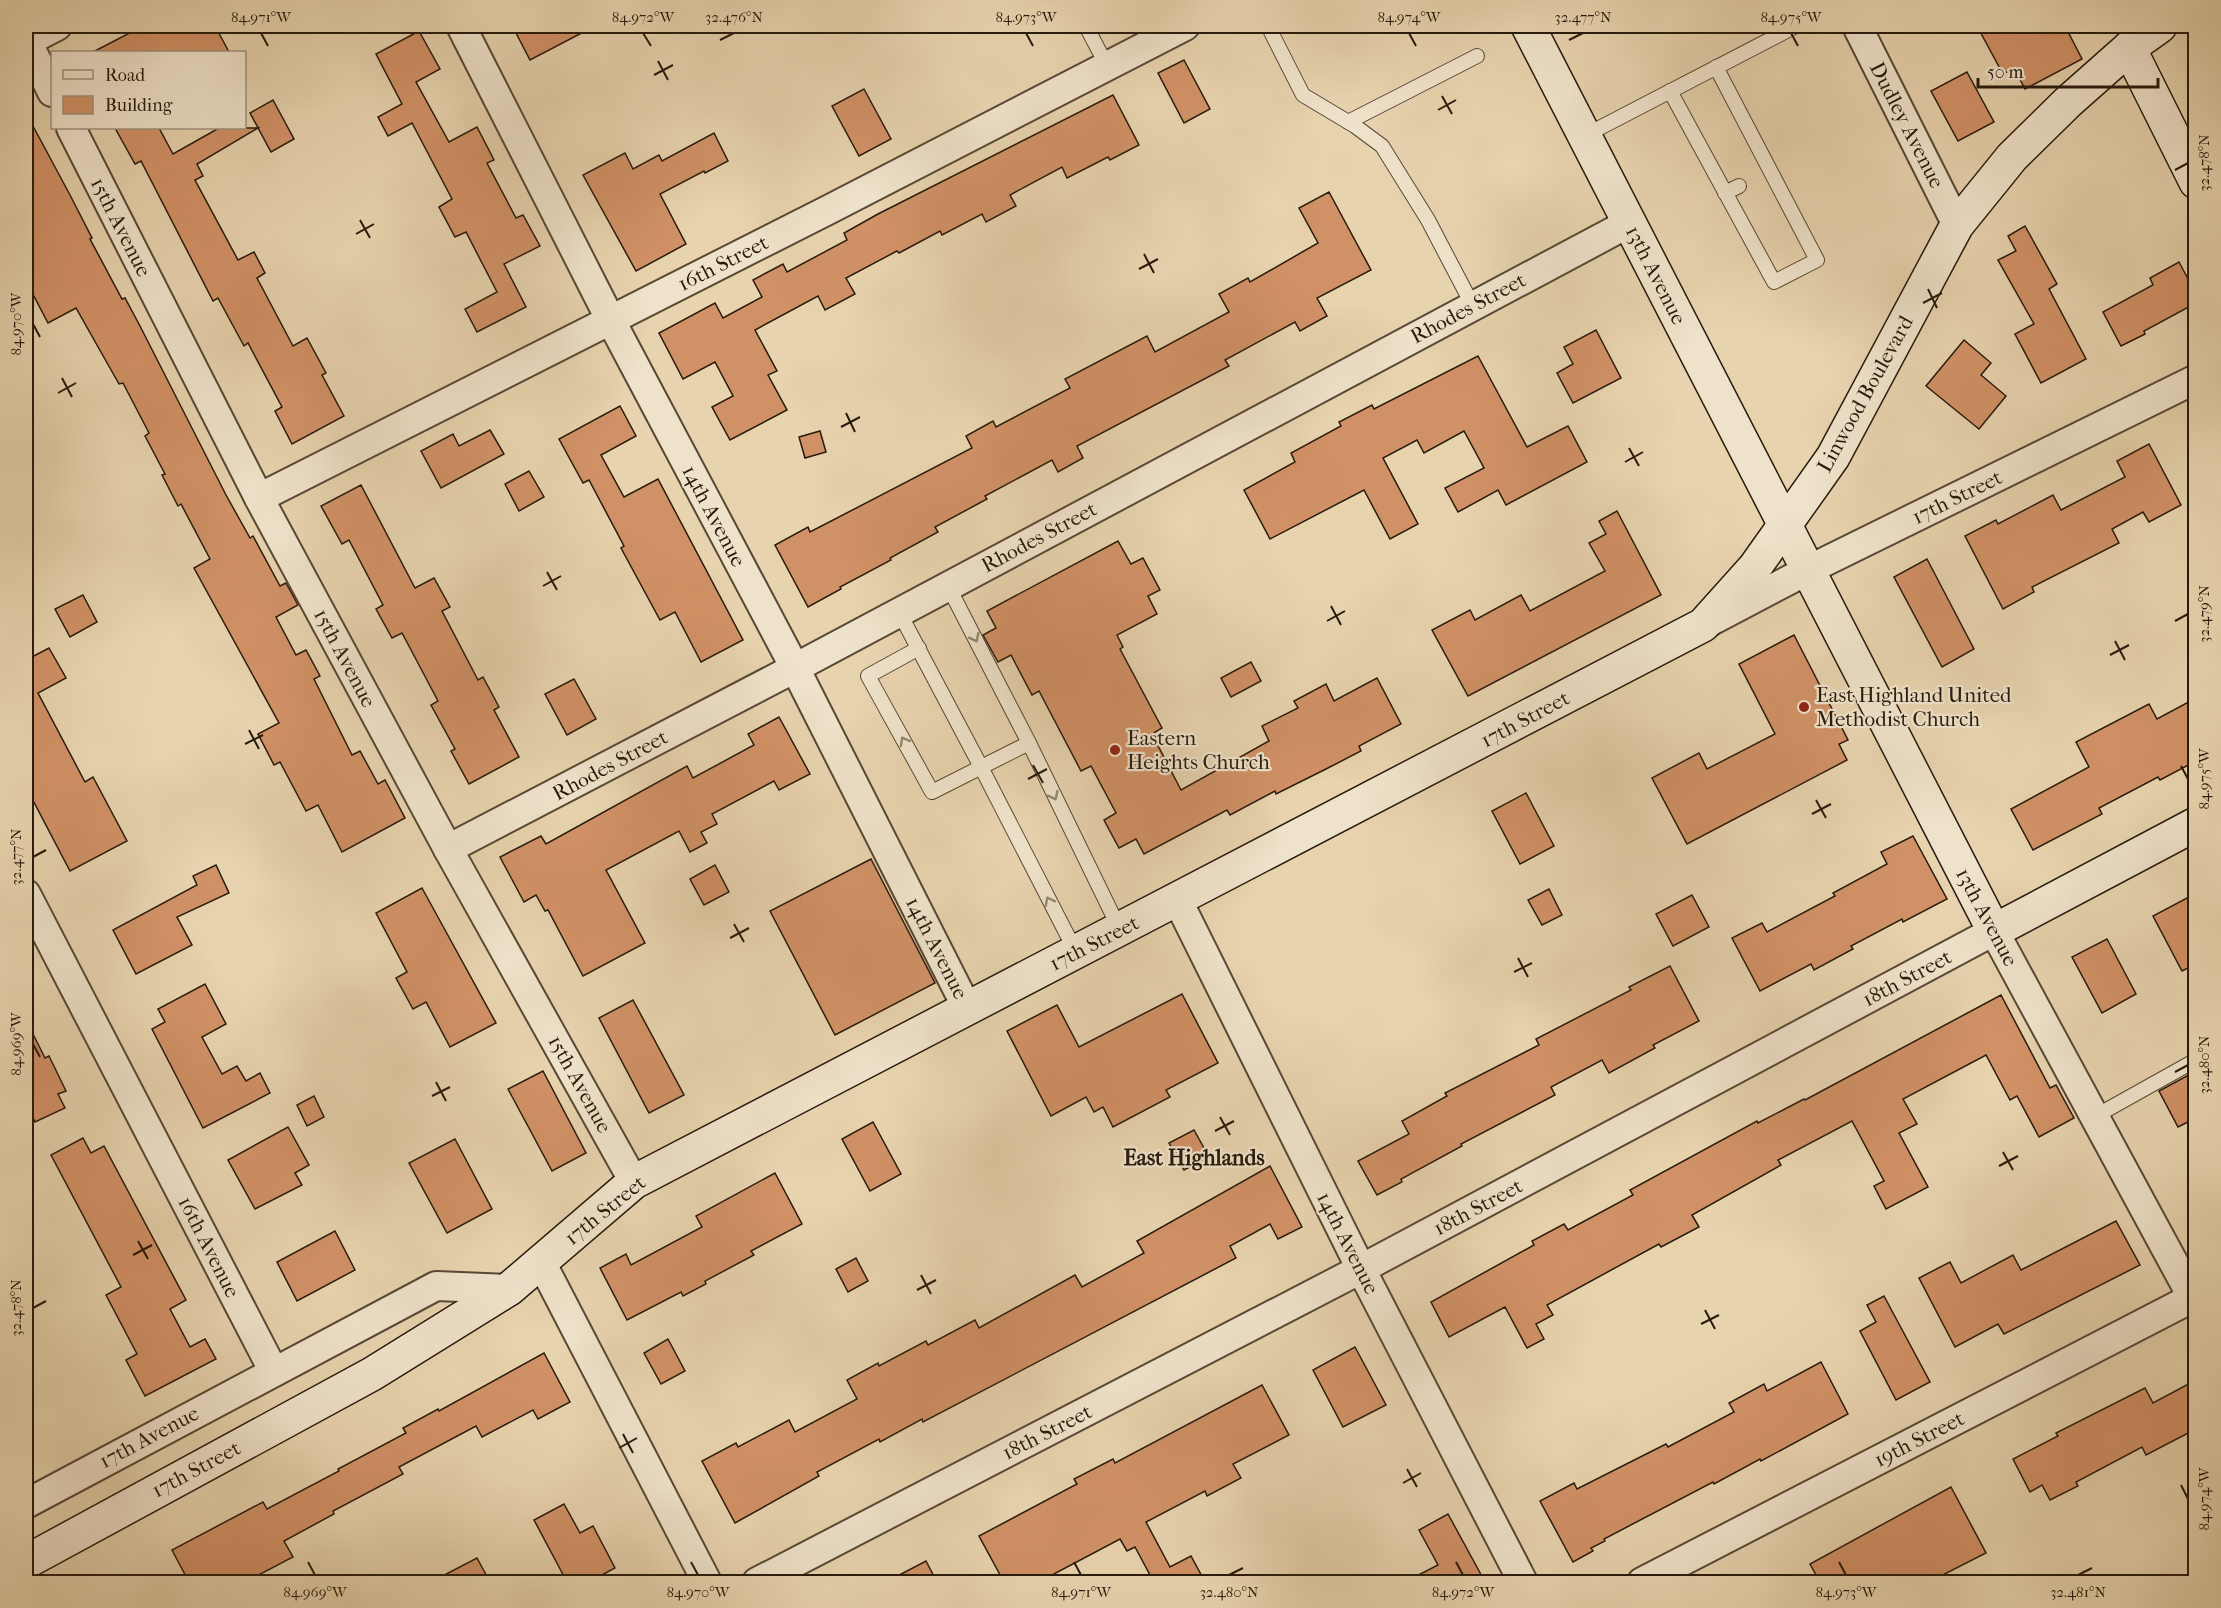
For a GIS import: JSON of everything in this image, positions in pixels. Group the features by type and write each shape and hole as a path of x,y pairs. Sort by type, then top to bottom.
{"street":[{"path":"51,90 26,40 57,26"},
{"name":"14th Avenue","path":"461,26 610,319 795,668 967,1008"},
{"name":"16th Street","path":"259,498 1185,26"},
{"name":"13th Avenue","path":"1528,26 1994,931 2194,1299"},
{"name":"Dudley Avenue","path":"1857,26 1957,225"},
{"name":"Linwood Boulevard","path":"1785,525 1833,457 1957,225 2012,157 2068,102 2128,48 2160,26"},
{"path":"2128,48 2196,182"},
{"name":"15th Avenue","path":"72,129 259,498 448,849 634,1182"},
{"name":"Rhodes Street","path":"448,849 795,668 1629,223"},
{"name":"17th Street","path":"26,1562 372,1374 509,1289 634,1182 1178,901 1808,570 2196,379"},
{"path":"1703,625 1755,567 1785,525"},
{"name":"18th Street","path":"757,1582 1361,1269 2196,824"},
{"name":"14th Avenue","path":"1178,901 1361,1269 1523,1582"},
{"name":"16th Avenue","path":"30,912 274,1372"},
{"path":"541,1262 707,1582"},
{"path":"274,1372 436,1286 509,1289"},
{"name":"19th Street","path":"1642,1582 2194,1299"},
{"name":"17th Avenue","path":"26,1504 274,1372"}],"lane":[{"path":"1086,26 1107,66"},
{"path":"1268,26 1303,95 1382,146 1428,220 1473,306"},
{"path":"1584,136 1796,26"},
{"path":"1348,122 1477,56"},
{"path":"1670,92 1740,221 1760,244 1774,282 1817,260 1795,226 1766,171 1716,67"},
{"path":"1725,193 1739,186"},
{"path":"1740,221 1753,214"},
{"path":"948,586 1029,743 1120,930"},
{"path":"899,612 1076,952"},
{"path":"919,648 868,676 933,792 1029,743"},
{"path":"2094,1117 2196,1060"}],"building":[{"path":"143,26 215,26 228,51 95,51"},
{"path":"525,26 595,26 530,60 515,31"},
{"path":"1977,26 2065,26 2082,59 2025,89 2014,68 2003,74"},
{"path":"419,31 440,69 416,82 449,142 477,127 494,160 487,163 516,218 523,215 540,246 504,264 526,307 477,332 465,309 497,292 466,232 455,237 439,207 452,199 412,123 388,136 378,117 402,104 376,54"},
{"path":"1184,60 1210,109 1184,123 1158,73"},
{"path":"1967,72 1994,122 1958,141 1931,91"},
{"path":"864,89 891,139 859,156 832,106"},
{"path":"1113,95 1139,145 1110,160 1108,157 1067,178 1062,167 1010,195 1016,206 986,222 982,214 942,235 940,231 899,253 897,251 846,278 855,294 825,310 818,296 755,330 777,371 768,375 787,410 730,440 712,407 733,396 715,362 683,379 659,333 715,303 723,318 762,297 753,280 783,264 787,272 847,240 844,233 878,214"},
{"path":"273,100 294,139 271,152 250,113"},
{"path":"26,113 122,299 125,298 140,326 226,495 250,538 253,536 280,586 286,583 298,605 276,617 296,655 306,650 320,676 314,679 352,755 360,751 378,784 385,780 405,818 342,852 318,805 306,811 280,762 274,765 258,734 279,723 194,568 210,559 181,504 178,506 162,475 165,474 145,436 149,433 123,383 119,384 76,308 48,323 26,281"},
{"path":"258,128 197,164 203,176 195,180 238,260 254,252 265,273 257,278 293,346 307,338 326,373 322,375 344,416 292,444 275,411 282,407 248,343 244,346 218,298 213,301 141,161 135,164 116,129 160,129 173,154 217,129"},
{"path":"714,133 728,161 660,194 686,244 636,271 583,175 625,153 633,169 659,155 662,161"},
{"path":"1329,192 1371,270 1317,298 1327,316 1300,331 1295,322 1225,360 1229,366 1077,446 1083,458 1058,472 1052,460 985,496 987,499 935,527 938,532 808,607 775,545 808,527 810,532 972,448 966,436 993,421 996,427 1070,388 1065,379 1147,336 1155,352 1229,312 1219,294 1248,278 1250,282 1318,243 1299,208"},
{"path":"2025,226 2057,284 2049,289 2086,359 2041,383 2015,334 2034,324 1998,260 2016,251 2008,236"},
{"path":"2179,262 2196,294 2196,303 2121,346 2103,312 2153,285 2150,278"},
{"path":"1596,330 1621,378 1573,403 1557,373 1573,364 1564,347"},
{"path":"1964,340 1991,363 1981,375 2006,396 1979,429 1926,386"},
{"path":"1478,356 1527,447 1568,426 1587,462 1506,505 1498,490 1458,512 1445,488 1484,468 1464,431 1424,453 1417,440 1383,458 1418,524 1390,539 1364,490 1270,539 1244,490 1295,462 1291,453 1341,426 1339,422 1372,405 1374,409"},
{"path":"620,406 636,436 601,455 624,497 658,479 743,640 701,662 675,612 660,620 621,548 624,546 589,480 583,483 559,439"},
{"path":"490,430 504,454 441,488 421,451 453,434 459,446"},
{"path":"820,431 826,452 805,458 799,437"},
{"path":"2149,444 2181,505 2149,522 2143,512 2112,529 2119,543 2032,587 2034,592 2003,609 1965,536 1996,520 1998,524 2053,495 2061,510 2125,477 2117,461"},
{"path":"529,471 544,497 519,511 505,484"},
{"path":"361,485 415,588 434,578 450,607 442,611 478,680 483,677 499,707 494,710 519,757 469,784 451,751 455,749 431,705 438,701 402,633 392,638 376,609 383,605 349,540 342,544 321,506"},
{"path":"1617,511 1661,595 1468,696 1432,630 1470,610 1475,620 1521,595 1530,611 1605,571 1589,543 1606,534 1599,521"},
{"path":"1118,541 1131,564 1143,558 1160,590 1148,596 1157,614 1117,635 1123,647 1120,649 1162,728 1152,734 1181,790 1269,741 1262,726 1298,708 1294,701 1326,684 1334,701 1377,678 1401,724 1359,746 1361,751 1326,769 1276,794 1275,791 1230,815 1227,810 1144,854 1136,839 1119,848 1104,820 1116,813 1091,766 1081,771 1039,691 1032,695 1011,655 998,662 983,635 996,628 987,611"},
{"path":"1927,559 1974,649 1942,667 1894,577"},
{"path":"83,595 97,622 70,637 55,609"},
{"path":"1794,635 1848,740 1839,744 1847,760 1687,844 1652,778 1699,753 1707,769 1775,734 1739,664"},
{"path":"49,648 66,678 38,693 85,782 93,777 127,841 70,871 26,787 26,660"},
{"path":"1251,662 1261,681 1231,697 1221,678"},
{"path":"574,679 596,719 567,735 545,694"},
{"path":"2196,698 2196,761 2160,780 2158,777 2099,808 2102,814 2033,850 2011,809 2089,767 2076,742 2149,704 2157,719"},
{"path":"779,717 810,774 779,790 774,781 712,814 717,824 701,832 707,843 690,852 679,831 606,870 645,943 583,976 548,910 545,911 536,895 524,902 500,857 541,836 546,844 687,766 693,778 754,745 748,734"},
{"path":"1526,793 1554,846 1520,864 1492,811"},
{"path":"1913,836 1947,899 1903,922 1902,919 1851,946 1853,949 1814,970 1811,964 1760,991 1732,938 1762,923 1767,932 1835,896 1833,893 1887,864 1881,852"},
{"path":"871,859 935,983 835,1035 770,911"},
{"path":"216,865 229,893 177,917 192,945 136,974 113,930 197,885 193,876"},
{"path":"715,865 729,892 704,905 690,879"},
{"path":"422,888 496,1023 450,1047 426,1002 413,1009 396,978 407,972 376,913"},
{"path":"1549,889 1562,915 1542,925 1528,900"},
{"path":"1692,895 1709,927 1673,946 1656,914"},
{"path":"2187,898 2196,915 2196,964 2182,971 2153,916"},
{"path":"2107,939 2136,994 2102,1013 2072,957"},
{"path":"1670,966 1699,1021 1653,1045 1655,1048 1609,1073 1602,1060 1551,1087 1555,1095 1461,1144 1462,1146 1401,1179 1402,1182 1377,1195 1358,1161 1409,1134 1402,1121 1447,1096 1445,1093 1539,1045 1536,1039 1631,990 1629,987"},
{"path":"205,984 226,1024 202,1037 222,1074 237,1066 246,1081 260,1073 270,1093 203,1128 152,1029 165,1022 158,1009"},
{"path":"1182,994 1218,1063 1166,1090 1170,1097 1113,1127 1103,1107 1094,1112 1086,1097 1051,1116 1007,1031 1057,1005 1079,1047"},
{"path":"2001,995 2050,1088 2056,1085 2074,1118 2039,1137 2017,1096 2010,1100 1986,1055 1903,1099 1917,1124 1899,1133 1928,1187 1886,1209 1874,1186 1884,1181 1852,1121 1778,1160 1781,1165 1692,1215 1699,1227 1661,1247 1659,1244 1547,1305 1553,1315 1536,1324 1544,1339 1527,1348 1505,1307 1449,1337 1431,1302 1534,1245 1532,1241 1564,1224 1568,1230 1633,1195 1630,1190 1757,1121 1758,1123 1805,1100"},
{"path":"633,1000 684,1095 649,1113 599,1018"},
{"path":"26,1020 45,1058 49,1056 66,1091 58,1094 65,1108 35,1122 26,1102"},
{"path":"543,1071 586,1153 552,1171 508,1089"},
{"path":"2196,1071 2196,1118 2178,1127 2159,1091"},
{"path":"314,1096 324,1117 307,1126 297,1105"},
{"path":"873,1122 901,1174 870,1191 842,1139"},
{"path":"288,1127 309,1165 295,1173 302,1185 255,1209 228,1160"},
{"path":"1194,1130 1209,1157 1184,1170 1169,1143"},
{"path":"83,1138 91,1153 104,1146 186,1300 170,1309 190,1347 205,1339 216,1359 145,1396 126,1360 137,1354 106,1295 121,1287 51,1155"},
{"path":"455,1139 492,1209 447,1233 409,1163"},
{"path":"1270,1166 1302,1227 1278,1239 1270,1224 1230,1246 1236,1258 923,1422 922,1419 880,1442 879,1439 817,1472 819,1476 735,1523 702,1461 736,1443 738,1447 789,1420 795,1432 857,1399 847,1380 926,1341 928,1345 975,1320 979,1328 1075,1275 1082,1287 1144,1253 1137,1241"},
{"path":"775,1173 802,1224 751,1251 754,1255 705,1281 706,1284 683,1296 681,1292 627,1320 600,1268 626,1254 631,1265 702,1227 696,1216"},
{"path":"2116,1221 2140,1265 2004,1334 1998,1324 1955,1347 1919,1278 1950,1262 1961,1283 2013,1255 2021,1270"},
{"path":"335,1231 355,1270 297,1301 277,1262"},
{"path":"856,1258 868,1281 848,1292 836,1269"},
{"path":"1884,1296 1930,1382 1896,1400 1860,1331 1876,1322 1867,1305"},
{"path":"668,1339 685,1371 661,1384 644,1353"},
{"path":"1355,1347 1386,1405 1343,1427 1313,1370"},
{"path":"544,1353 570,1402 538,1419 533,1410 482,1437 476,1426 399,1467 403,1474 333,1511 334,1514 284,1541 293,1557 245,1582 189,1582 172,1550 263,1502 267,1509 339,1471 338,1469 406,1433 403,1428 438,1409 439,1411"},
{"path":"1821,1362 1848,1414 1761,1461 1760,1459 1714,1484 1713,1482 1604,1539 1605,1541 1591,1548 1593,1551 1573,1562 1540,1501 1574,1483 1577,1489 1666,1444 1668,1447 1734,1412 1729,1403 1764,1384 1767,1391"},
{"path":"2196,1380 2196,1429 2146,1455 2142,1447 2076,1482 2078,1486 2050,1500 2042,1485 2030,1492 2013,1459 2058,1436 2056,1433 2145,1388 2153,1403"},
{"path":"1262,1385 1289,1435 1233,1464 1241,1478 1207,1496 1205,1491 1146,1522 1170,1567 1191,1556 1205,1582 1142,1582 1151,1577 1135,1547 1127,1551 1120,1539 1050,1576 1053,1582 1004,1582 979,1536 1077,1484 1074,1479 1113,1459 1115,1463"},
{"path":"1951,1487 1986,1553 1929,1582 1820,1582 1810,1564"},
{"path":"564,1504 580,1533 593,1526 615,1568 589,1582 567,1582 534,1520"},
{"path":"1448,1514 1485,1582 1405,1582 1438,1565 1419,1530"},
{"path":"477,1558 490,1582 431,1582"},
{"path":"926,1561 937,1582 886,1582"}],"place":[{"name":"East Highland United Methodist Church","path":"1804,707"},
{"name":"Eastern Heights Church","path":"1115,750"}],"district":[{"name":"East Highlands","path":"1194,1157"}]}
